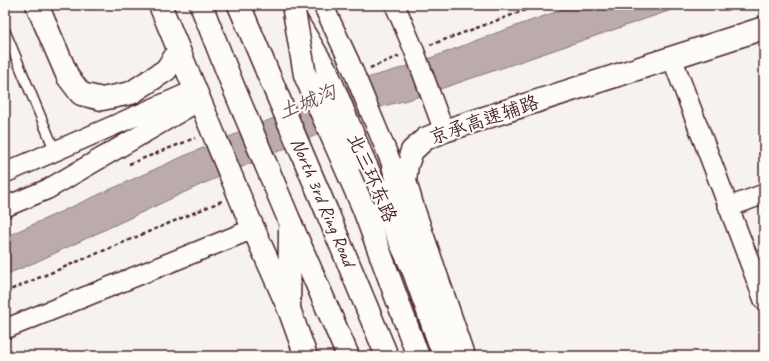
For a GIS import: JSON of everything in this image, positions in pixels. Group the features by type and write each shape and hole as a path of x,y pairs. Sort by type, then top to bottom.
{"main road":[{"path":"37,5 68,77 81,94 102,99 131,93 166,70 179,51"},
{"path":"160,5 200,103 289,309 306,356"},
{"name":"North 3rd Ring Road","path":"201,5 233,86 348,356"},
{"name":"North 3rd Ring Road","path":"239,5 387,356"},
{"name":"北三环东路","path":"287,5 327,72 363,159 414,272 444,356"},
{"path":"294,5 305,75 363,208 418,356"},
{"name":"京承高速辅路","path":"464,356 415,216 405,181 407,165 412,151 425,139 444,131 764,28"},
{"path":"289,309 290,222"}],"street":[{"path":"323,5 391,162 414,272"},
{"path":"395,5 444,131"},
{"path":"672,58 764,300"},
{"path":"5,173 55,151 200,103"},
{"path":"5,207 48,189 200,103"},
{"path":"729,207 764,194"},
{"path":"5,329 250,220"}],"lane":[{"path":"5,31 55,151"}],"path":[{"path":"5,292 208,207"}],"shaded area":[{"path":"575,5 686,5 411,99 384,106 198,186 5,275 5,237 184,156 373,76 400,69"}],"water label":[{"name":"土城沟","path":"307,102"}]}
